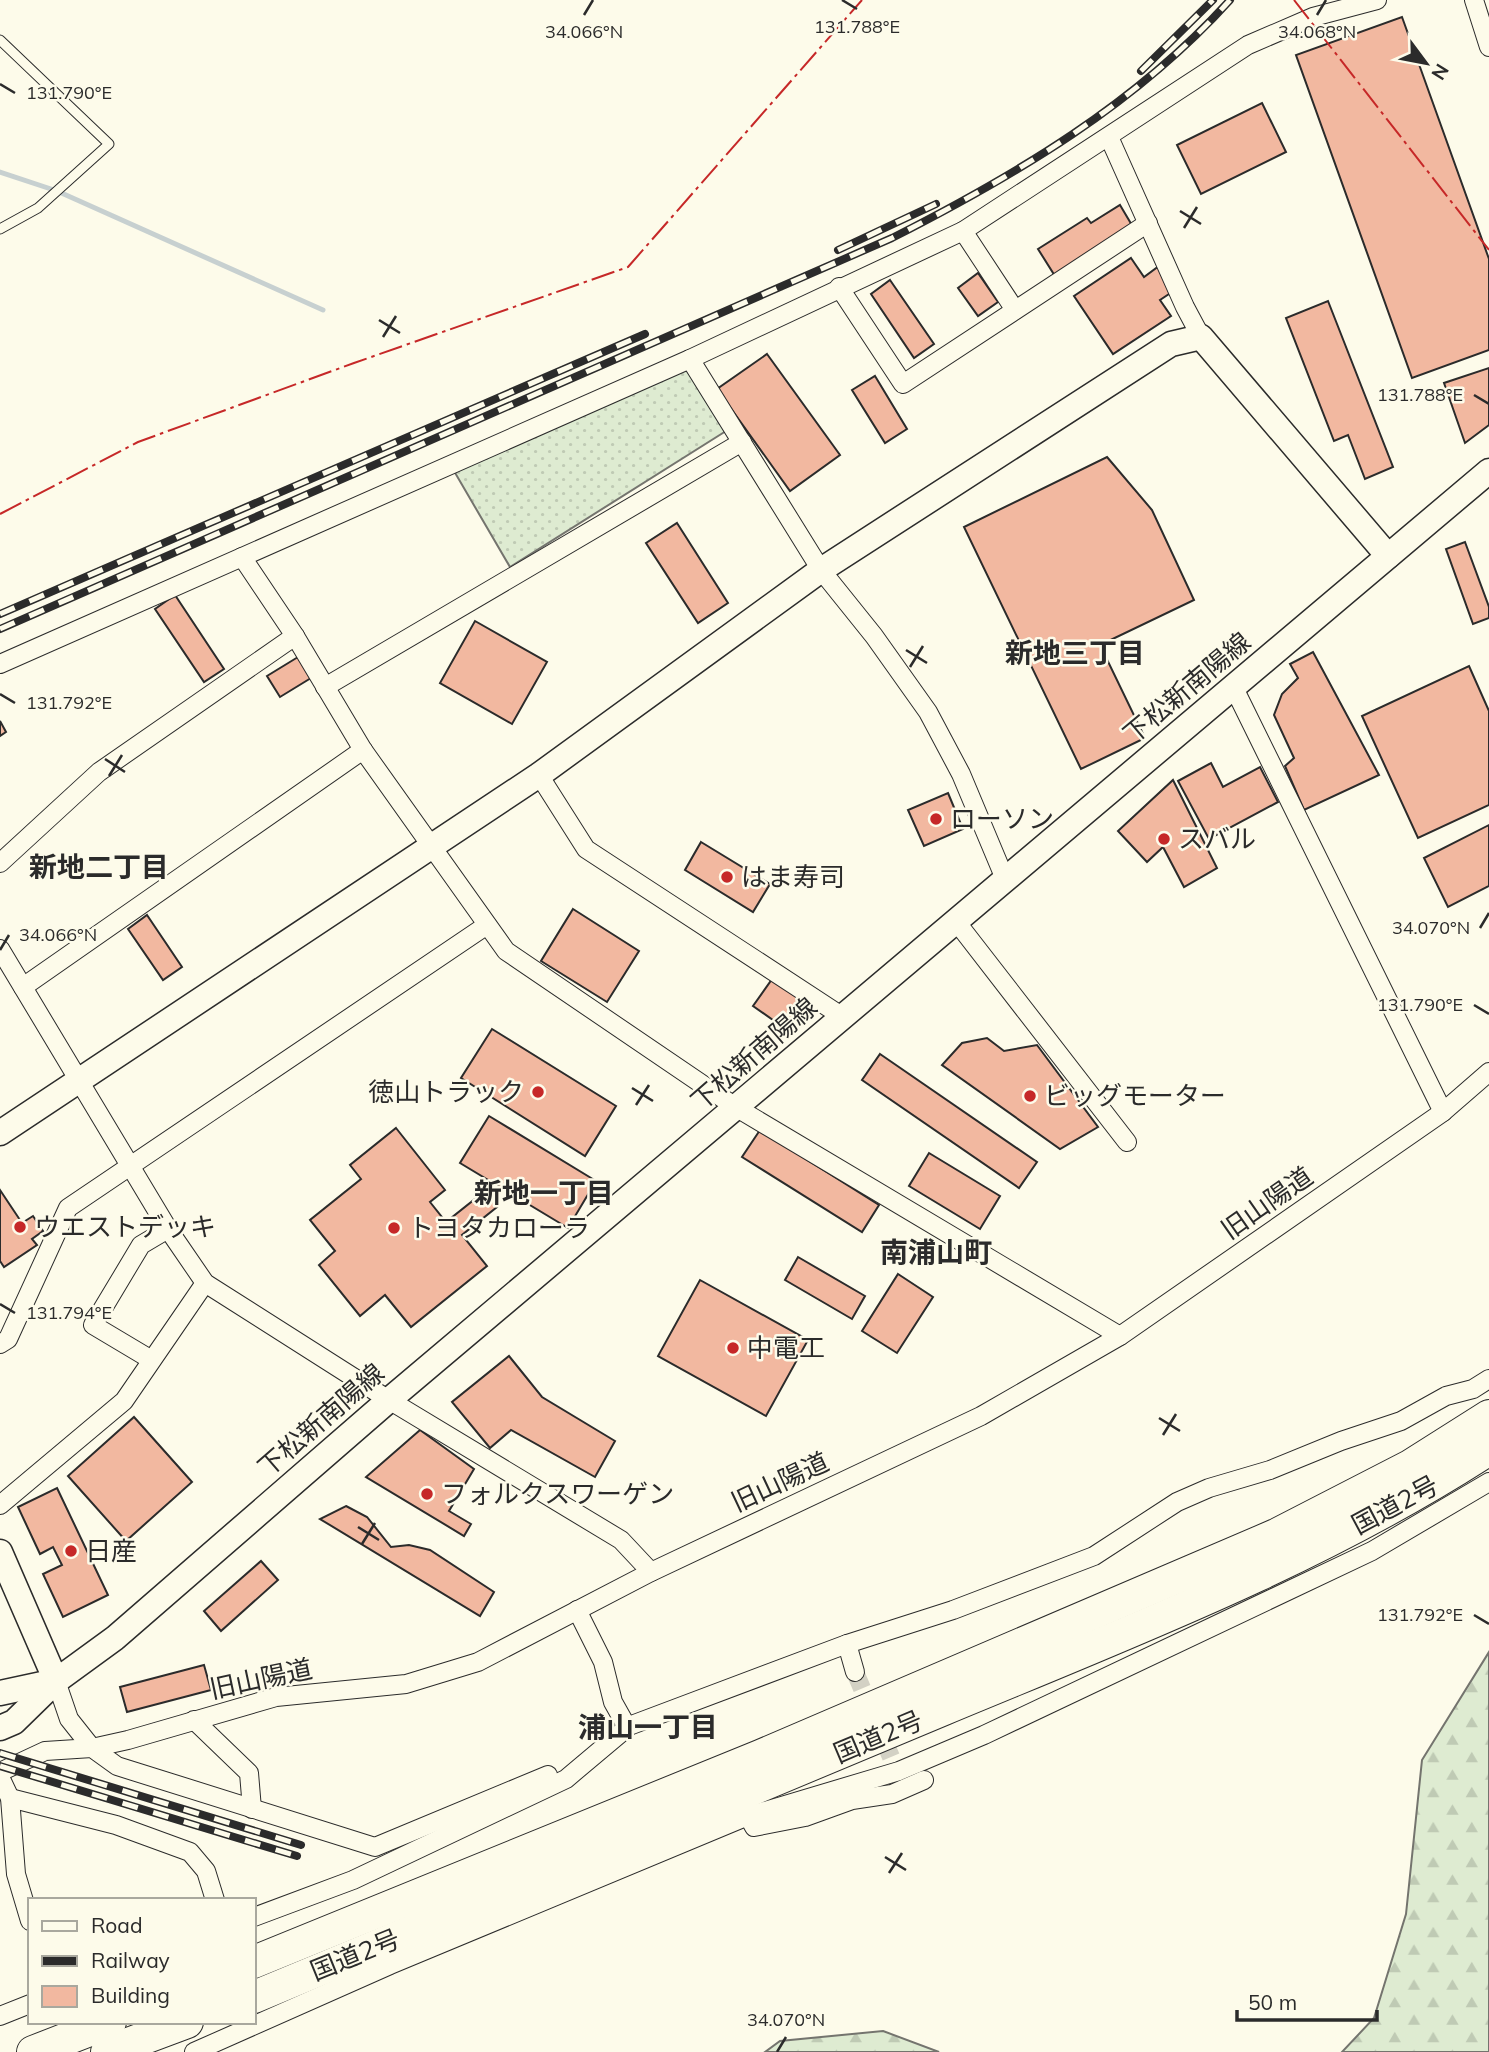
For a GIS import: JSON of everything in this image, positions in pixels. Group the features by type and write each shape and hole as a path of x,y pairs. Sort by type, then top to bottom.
{"highway":[{"name":"国道2号","path":"256,1996 1099,1628 1410,1466 1489,1416"},
{"name":"国道2号","path":"256,1961 760,1756 1099,1628 1284,1564 1429,1488 1489,1450"},
{"path":"33,2052 105,2024"},
{"path":"107,2052 182,2024"}],"main road":[{"path":"0,1133 539,775 821,570 1171,344 1202,337 1388,556"},
{"name":"下松新南陽線","path":"0,1728 13,1722 57,1681 115,1638 389,1400 1489,471"},
{"path":"0,1552 57,1681"},
{"name":"下松新南陽線","path":"0,1693 57,1681"}],"street":[{"path":"0,664 690,359 963,230 1248,45 1313,17 1377,0"},
{"path":"1474,0 1489,47"},
{"path":"1109,137 1185,307 1202,337"},
{"path":"839,287 903,384 1148,223"},
{"path":"963,230 1015,310"},
{"path":"690,359 821,570 874,636 928,712 961,774 1005,879"},
{"path":"325,687 742,442"},
{"path":"242,557 295,636 363,750 506,951 737,1108 1120,1336"},
{"path":"0,863 99,772 295,636"},
{"path":"1234,688 1443,1112"},
{"path":"23,987 363,750"},
{"path":"539,775 586,849 843,1017"},
{"path":"956,920 1127,1142"},
{"path":"0,1344 8,1339 68,1208 487,925"},
{"path":"0,949 168,1229 205,1283 389,1400 621,1541 651,1572"},
{"name":"旧山陽道","path":"0,1774 45,1751 92,1748 128,1740 276,1697 406,1684 478,1662 651,1572 981,1416 1120,1336 1443,1112 1489,1072"},
{"path":"150,1359 93,1325 141,1245 168,1229"},
{"path":"0,1505 124,1401 150,1359 205,1283"},
{"path":"256,1916 353,1880 566,1779 627,1727 847,1644 953,1610 1094,1556 1177,1502 1209,1488 1270,1470 1341,1441 1401,1421 1446,1396 1473,1389 1489,1380"},
{"path":"194,2052 390,1965 748,1816 984,1735 1372,1551 1489,1482"},
{"path":"577,1610 603,1661 613,1702 627,1727"},
{"path":"1099,1628 1118,1671"},
{"path":"847,1644 855,1672"},
{"path":"57,1681 69,1719 92,1748 117,1766 375,1847 556,1772 566,1779"},
{"path":"194,1720 249,1773 251,1809"},
{"path":"0,1774 10,1798 16,1874 28,1914"},
{"path":"748,1816 754,1826 805,1816 852,1800 892,1794 924,1780"},
{"path":"10,1798 116,1825 190,1852 206,1871 214,1898"},
{"path":"0,2016 28,2005"}],"lane":[{"path":"0,40 108,144 38,208 0,229"}],"green space":[{"path":"686,368 726,431 510,567 454,471"},
{"path":"1489,1652 1489,2052 1342,2052 1374,2018 1406,1914 1422,1760"},
{"path":"883,2031 939,2052 765,2052 780,2041"}],"building":[{"path":"1402,17 1489,259 1489,350 1412,378 1296,55"},
{"path":"1262,103 1286,152 1201,194 1177,145"},
{"path":"1120,205 1133,227 1055,276 1038,249 1087,218 1091,223"},
{"path":"1131,258 1144,277 1159,266 1175,290 1160,300 1171,316 1113,354 1074,296"},
{"path":"978,273 998,302 978,316 958,288"},
{"path":"890,280 934,344 914,358 871,294"},
{"path":"1328,301 1393,467 1365,479 1348,435 1334,441 1286,318"},
{"path":"767,354 840,455 790,491 717,389"},
{"path":"1489,368 1489,425 1465,443 1444,383"},
{"path":"875,376 907,429 885,443 852,390"},
{"path":"1107,457 1152,510 1194,600 1100,645 1145,738 1081,769 964,527"},
{"path":"677,523 728,603 698,623 646,543"},
{"path":"1465,542 1489,607 1489,618 1473,624 1446,549"},
{"path":"175,595 224,669 204,682 155,609"},
{"path":"475,621 547,662 512,724 440,683"},
{"path":"1313,652 1379,775 1304,810 1285,766 1294,758 1274,715 1282,694 1298,678 1290,664"},
{"path":"298,657 311,678 280,697 267,676"},
{"path":"1469,666 1489,711 1489,805 1418,838 1362,716"},
{"path":"0,721 6,732 0,736"},
{"path":"1211,763 1223,787 1260,767 1278,802 1209,839 1178,781"},
{"name":"スバル","path":"1173,780 1217,868 1184,887 1163,847 1147,862 1118,831"},
{"name":"ローソン","path":"948,793 963,829 924,846 908,810"},
{"path":"1489,825 1489,886 1448,907 1424,858"},
{"name":"はま寿司","path":"701,842 770,884 753,912 685,870"},
{"path":"573,909 639,951 607,1002 541,961"},
{"path":"147,915 182,967 163,980 128,929"},
{"path":"775,975 815,1003 793,1034 753,1006"},
{"name":"徳山トラック","path":"492,1029 616,1106 585,1156 461,1078"},
{"name":"ビッグモーター","path":"987,1038 1004,1051 1037,1045 1098,1127 1060,1149 942,1065 962,1043"},
{"path":"880,1054 1037,1162 1019,1188 862,1080"},
{"path":"489,1116 596,1181 568,1228 460,1163"},
{"name":"トヨタカローラ","path":"396,1128 445,1190 430,1202 446,1222 485,1191 497,1207 462,1235 487,1266 411,1327 385,1295 360,1316 319,1265 335,1251 310,1220 361,1179 350,1165"},
{"path":"760,1130 879,1205 862,1232 742,1157"},
{"path":"929,1153 1000,1196 980,1229 909,1186"},
{"name":"ウエストデッキ","path":"0,1190 22,1223 33,1216 43,1231 32,1239 37,1245 4,1267 0,1261"},
{"path":"798,1257 865,1296 852,1319 785,1280"},
{"path":"898,1274 933,1297 897,1353 862,1331"},
{"name":"中電工","path":"700,1280 808,1340 766,1416 658,1356"},
{"path":"509,1356 542,1397 615,1441 595,1477 511,1430 490,1448 452,1402"},
{"path":"134,1417 192,1482 126,1541 68,1476"},
{"name":"フォルクスワーゲン","path":"420,1430 474,1469 449,1511 471,1524 464,1536 366,1477"},
{"name":"日産","path":"57,1488 108,1595 63,1617 43,1574 62,1565 53,1547 40,1554 18,1507"},
{"path":"346,1506 367,1517 391,1547 409,1545 430,1550 494,1592 480,1616 320,1519"},
{"path":"261,1561 278,1580 221,1631 204,1611"},
{"path":"204,1665 211,1690 127,1712 120,1687"}],"waterway":[{"path":"0,172 57,191 323,310"}],"tunnel":[{"path":"855,1672 891,1757"}],"railway":[{"path":"1141,71 1213,0"},
{"path":"0,629 892,238 984,189 1072,134 1155,72 1194,38 1230,0"},
{"path":"838,250 936,204"},
{"path":"0,614 645,334"},
{"path":"0,1753 301,1845"},
{"path":"0,1766 297,1856"}],"power":[{"path":"0,514 138,442 628,267 862,0"},
{"path":"1294,0 1489,250"}],"place":[{"name":"ローソン","path":"936,819"},
{"name":"スバル","path":"1164,839"},
{"name":"はま寿司","path":"727,877"},
{"name":"徳山トラック","path":"538,1092"},
{"name":"ビッグモーター","path":"1030,1096"},
{"name":"ウエストデッキ","path":"20,1227"},
{"name":"トヨタカローラ","path":"394,1228"},
{"name":"中電工","path":"733,1348"},
{"name":"フォルクスワーゲン","path":"427,1494"},
{"name":"日産","path":"71,1551"}],"district":[{"name":"新地三丁目","path":"1075,653"},
{"name":"新地二丁目","path":"99,867"},
{"name":"新地一丁目","path":"544,1193"},
{"name":"南浦山町","path":"936,1252"},
{"name":"浦山一丁目","path":"648,1727"}]}
